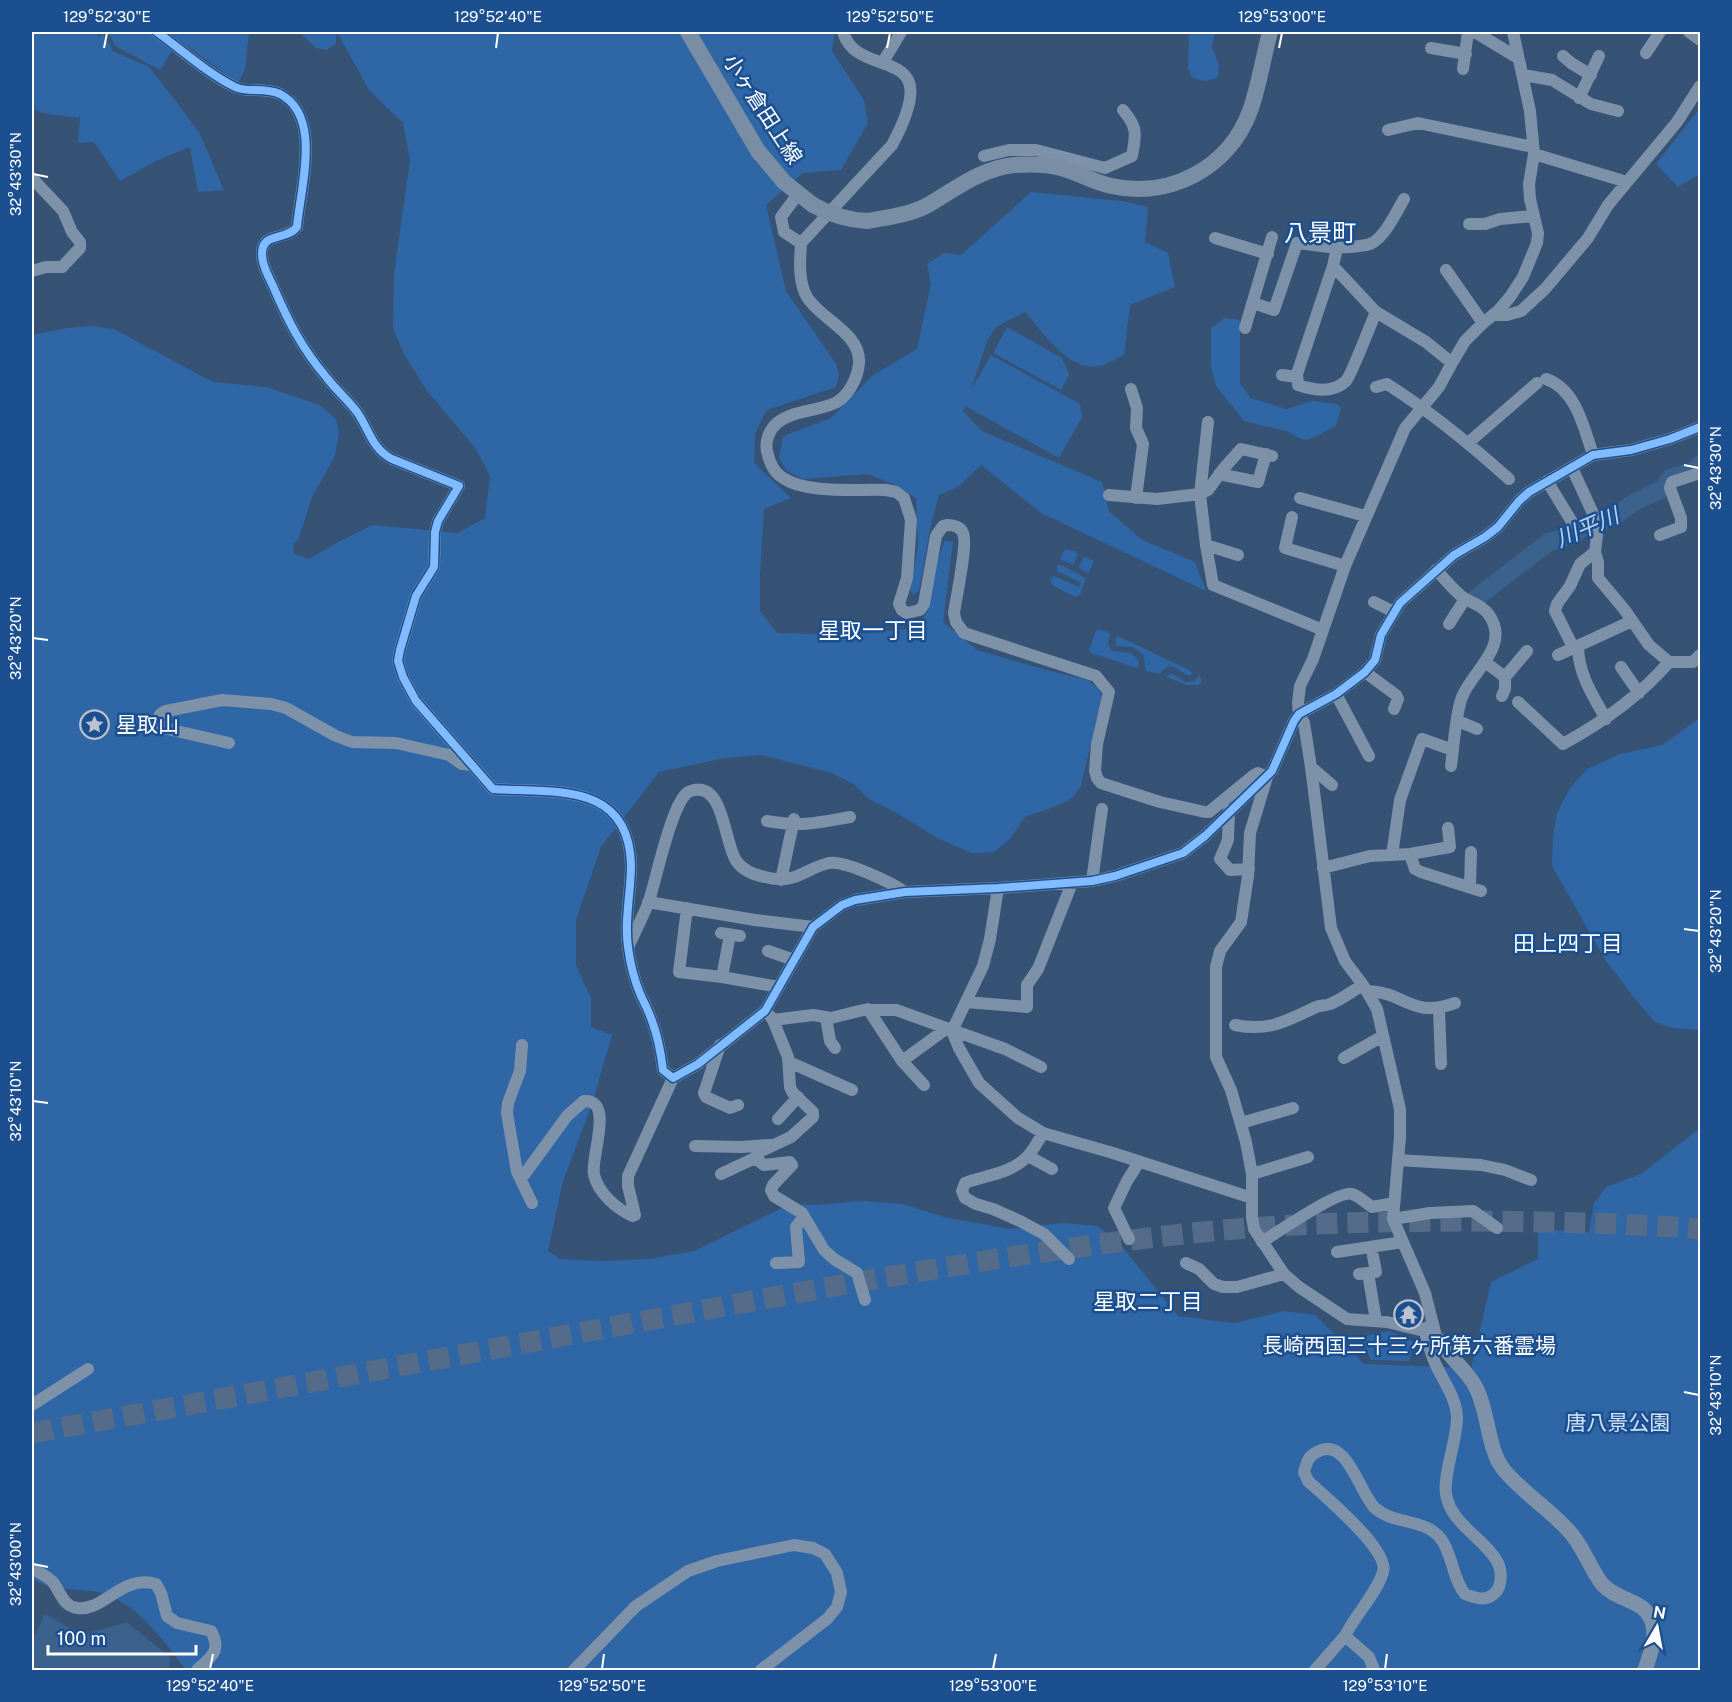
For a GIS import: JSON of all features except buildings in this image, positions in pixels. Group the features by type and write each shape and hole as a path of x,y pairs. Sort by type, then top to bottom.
{"main road":[{"name":"小ヶ倉田上線","path":"687,32 758,151 784,182 813,205 830,214 851,220 867,221 900,215 927,206 963,182 990,170 1015,165 1043,165 1063,169 1091,181 1141,189 1176,183 1204,170 1231,146 1246,119 1253,102 1270,32"}],"street":[{"path":"157,32 238,89 267,89 282,95 295,106 302,118 305,160 297,226 292,233 267,241 263,247 263,263 293,330 325,376 356,411 376,446 384,455 392,459 459,486 438,521 435,532 434,567 416,596 400,650 398,661 403,676 416,701 493,789 562,791 591,799 611,810 625,831 631,865 627,922 628,948 640,994 652,1020 663,1070 673,1078"},
{"path":"843,32 852,48 860,56 883,62 902,72 910,87 907,111 892,146 801,243 801,276 806,296 849,337 856,348 859,363 848,392 837,402 790,415 770,431 767,451 775,471 783,479 811,488 886,490 896,492 904,498 910,520 907,578 899,604 907,613 920,610 924,604 939,530 946,525 961,530 964,540 954,613 956,622 964,633 1096,676 1109,692 1095,761 1097,778 1101,783 1204,813 1209,812 1253,776 1258,774 1267,777"},
{"path":"883,62 901,32"},
{"path":"1463,69 1468,32"},
{"path":"1475,32 1518,58"},
{"path":"1513,32 1530,111 1533,151 1529,184 1533,216 1538,233 1535,252 1510,297 1465,341 1438,387 1404,428 1345,566 1313,659 1300,686 1298,702 1311,767 1331,928 1345,960 1377,1009 1400,1109 1393,1219 1425,1293 1433,1325 1440,1341 1450,1358 1474,1383 1484,1408 1495,1454 1502,1468 1534,1501 1554,1515 1570,1531 1602,1584 1614,1595 1643,1609 1650,1617 1654,1630 1645,1671"},
{"path":"1646,53 1660,32"},
{"path":"1689,32 1701,40"},
{"path":"1431,48 1466,54"},
{"path":"1563,56 1591,75"},
{"path":"1579,98 1599,56"},
{"path":"1523,75 1552,80 1591,104 1618,111"},
{"path":"1488,319 1521,311 1545,289 1588,238 1608,205 1677,122 1701,86"},
{"path":"984,156 1010,150 1036,150 1105,168 1132,156 1136,135 1134,124 1123,110"},
{"path":"1388,130 1418,123 1533,151 1627,182"},
{"path":"32,178 63,211 72,232 80,242 80,248 62,267 32,270"},
{"path":"798,194 781,217 784,232 801,243"},
{"path":"1253,303 1274,310 1297,243 1337,248 1370,244 1376,241 1404,199"},
{"path":"1469,224 1485,224 1500,219 1533,216"},
{"path":"1245,328 1272,237"},
{"path":"1215,238 1268,254"},
{"path":"1337,248 1297,377 1298,385 1316,390 1335,387 1347,380 1376,312"},
{"path":"1333,266 1376,312 1426,342 1452,363"},
{"path":"1446,270 1488,319"},
{"path":"1282,375 1297,377"},
{"path":"1468,443 1541,381 1558,384 1574,404 1584,425 1593,455"},
{"path":"1376,387 1388,384 1422,407 1509,478"},
{"path":"1131,389 1137,408 1136,428 1143,444 1136,498"},
{"path":"1208,422 1200,494 1213,585 1323,630"},
{"path":"721,1173 755,1158 759,1152 791,1137 813,1117 813,1112 790,1087 789,1062 769,1016 779,987 813,927 848,902 905,892 1092,881 1115,876 1183,853 1205,836 1229,810 1267,777 1277,764 1299,714 1336,694 1365,672 1375,660 1382,635 1400,603 1454,555 1498,527 1519,501 1547,481 1593,455 1631,450 1670,439 1700,427"},
{"path":"1110,495 1157,499 1200,494 1208,490 1219,474 1241,449 1269,455 1258,482 1219,474"},
{"path":"1572,468 1597,524 1595,552 1598,562 1598,578 1624,609 1648,645 1669,662 1693,662 1701,655"},
{"path":"1660,535 1681,527 1681,518 1670,488 1672,482 1701,473"},
{"path":"1547,481 1566,519"},
{"path":"1300,498 1365,516"},
{"path":"1292,517 1285,548 1345,566"},
{"path":"1206,545 1238,555"},
{"path":"1595,552 1580,564 1555,611 1576,648 1586,685 1606,719"},
{"path":"1437,570 1465,599 1479,605 1489,615 1496,635 1494,647 1470,681 1461,699 1451,766"},
{"path":"1449,624 1465,599"},
{"path":"1374,602 1394,612"},
{"path":"1558,655 1632,621"},
{"path":"1502,696 1505,689 1505,677 1527,651"},
{"path":"1485,662 1505,677"},
{"path":"1518,702 1563,744 1606,719 1639,693 1669,662"},
{"path":"1621,667 1639,693"},
{"path":"1365,672 1396,695 1398,699 1394,709"},
{"path":"1336,694 1369,756"},
{"path":"229,743 164,729 158,722 158,717 166,711 222,700 257,702 286,708 336,736 352,742 396,743 449,755 462,764 472,765"},
{"path":"1458,721 1477,729"},
{"path":"1392,855 1400,800 1422,739 1453,750"},
{"path":"1311,767 1332,785"},
{"path":"1267,777 1250,833 1249,869 1241,922 1220,951 1216,967 1216,1057 1231,1090 1241,1123 1252,1174 1254,1229 1284,1274 1299,1287 1347,1319 1398,1324 1409,1329 1420,1330 1433,1325"},
{"path":"628,948 648,902 678,808 686,794 699,789 711,794 715,800 737,862 753,873 782,880 790,879 831,863 844,865 896,886 905,892"},
{"path":"1092,881 1102,809"},
{"path":"1229,810 1228,840 1220,859 1230,870 1249,869"},
{"path":"767,821 806,825 850,817"},
{"path":"782,880 794,822"},
{"path":"1323,868 1370,856 1410,854 1450,847 1448,828"},
{"path":"1410,854 1415,868 1421,872 1476,889 1471,852"},
{"path":"966,1002 1027,1007 1027,985 1038,969 1072,883"},
{"path":"902,1061 949,1030 966,1002 983,966 998,888"},
{"path":"648,902 813,927"},
{"path":"687,908 679,972 779,987"},
{"path":"722,977 731,935"},
{"path":"768,951 794,960"},
{"path":"1235,1025 1266,1028 1284,1023 1318,1006 1329,1004 1365,988 1391,995 1417,1007 1439,1009 1455,1003"},
{"path":"1439,1009 1440,1064"},
{"path":"521,1179 567,1116 584,1101 590,1100 596,1105 600,1118 594,1174 601,1192 627,1214 635,1215 628,1176 673,1078 698,1064 720,1045 769,1016 826,1017 868,1010 896,1011 1005,1049 1041,1067"},
{"path":"868,1010 902,1061 924,1085"},
{"path":"826,1017 830,1041 835,1048"},
{"path":"949,1030 979,1083 1018,1118 1042,1133 1252,1198"},
{"path":"1344,1058 1383,1036"},
{"path":"522,1045 520,1071 508,1103 507,1113 517,1172 532,1203"},
{"path":"720,1045 704,1093 706,1097 730,1108 738,1105"},
{"path":"789,1062 852,1090"},
{"path":"778,1119 798,1097"},
{"path":"1241,1123 1293,1108"},
{"path":"1042,1133 1028,1156 1003,1172 965,1183 963,1195 964,1198 976,1204 993,1209 1044,1234 1069,1259"},
{"path":"695,1146 742,1147 768,1144 772,1147"},
{"path":"1028,1156 1052,1169"},
{"path":"1252,1174 1308,1157"},
{"path":"755,1158 764,1165 790,1162 792,1165 778,1178 771,1190 778,1200 804,1216 824,1250 856,1273 865,1300"},
{"path":"1398,1160 1481,1165 1505,1170 1531,1180"},
{"path":"1129,1239 1114,1208 1139,1162"},
{"path":"1262,1242 1307,1213 1345,1194 1352,1194 1372,1207 1394,1203"},
{"path":"1393,1219 1430,1213 1473,1211 1497,1228"},
{"path":"776,1263 799,1262 796,1227 804,1216"},
{"path":"1337,1252 1403,1242"},
{"path":"1373,1256 1376,1272 1363,1274 1376,1321"},
{"path":"1186,1263 1199,1269 1214,1284 1223,1287 1237,1287 1284,1274"},
{"path":"1315,1671 1345,1636 1378,1582 1384,1567 1377,1551 1364,1535 1308,1480 1304,1472 1307,1459 1322,1449 1331,1449 1343,1456 1374,1507 1384,1514 1425,1527 1437,1534 1444,1544 1457,1580 1465,1594 1480,1599 1488,1598 1498,1589 1501,1571 1498,1562 1462,1524 1446,1494 1457,1430 1457,1414 1453,1396 1434,1362 1426,1336 1433,1325"},
{"path":"32,1405 88,1369"},
{"path":"574,1671 636,1606 688,1571 717,1562 794,1545 813,1548 825,1554 837,1573 841,1592 837,1606 826,1619 761,1671"},
{"path":"32,1569 54,1583 65,1603 76,1608 91,1606 135,1582 147,1581 156,1584 161,1593 167,1616 177,1623 211,1631 217,1641 215,1651 197,1671"},
{"path":"1345,1636 1369,1657 1374,1671"}],"green space":[{"path":"32,32 97,32 98,37 103,33 113,51 149,67 199,132 224,190 198,192 190,147 158,160 120,181 94,142 78,143 80,115 78,118 42,113 32,107"},
{"path":"108,32 249,32 245,70 238,83 180,41 160,70 115,46"},
{"path":"299,32 336,32 336,44 326,50 316,48"},
{"name":"唐八景公園","path":"337,32 835,32 832,51 864,100 868,123 841,170 803,173 766,205 786,291 836,364 839,375 836,387 767,410 755,433 754,463 791,498 764,509 760,611 777,633 848,635 917,628 927,612 937,563 945,540 953,542 943,622 977,650 1088,680 1098,688 1103,698 1081,786 1073,797 1062,804 1025,817 1010,839 994,852 972,853 937,838 869,799 855,785 832,773 761,755 725,758 659,772 601,847 576,920 576,965 591,998 591,1027 612,1035 591,1107 563,1181 548,1251 560,1259 600,1261 649,1259 694,1251 790,1204 818,1205 861,1201 903,1204 944,1217 1010,1229 1063,1223 1097,1226 1116,1239 1178,1316 1234,1323 1284,1311 1315,1315 1364,1364 1471,1368 1491,1282 1538,1259 1538,1229 1589,1232 1594,1203 1606,1187 1641,1174 1700,1128 1700,1670 186,1670 150,1626 118,1600 98,1592 48,1586 32,1578 32,335 67,328 93,326 114,329 213,382 266,387 320,405 336,419 339,433 335,456 312,497 299,538 293,545 294,554 309,559 372,525 458,533 485,518 490,476 476,449 427,391 404,354 393,328 394,274 410,160 403,123 369,90"},
{"path":"1189,32 1215,32 1212,46 1219,65 1218,77 1205,81 1192,77 1188,68"},
{"path":"1700,108 1700,174 1678,187 1656,164"},
{"path":"1031,192 1123,201 1148,207 1145,242 1168,253 1175,287 1130,305 1124,355 1103,365 1080,364 1069,358 1049,341 1025,312 996,327 987,341 971,390 991,355 1080,404 1082,417 1059,458 965,406 963,411 982,431 1102,482 1109,511 1142,540 1195,562 1206,591 1041,513 981,465 958,487 939,495 930,529 919,591 913,595 910,590 918,546 916,498 897,486 868,474 802,479 787,471 779,458 783,436 831,418 872,376 917,349 931,284 927,264 944,253 961,255"},
{"path":"1225,318 1240,320 1240,383 1251,398 1286,409 1312,401 1337,404 1341,408 1336,425 1307,440 1286,431 1244,421 1216,386 1211,367 1211,328"},
{"path":"1007,327 1062,358 1069,375 1061,390 993,353"},
{"path":"1065,549 1078,554 1073,565 1060,559"},
{"path":"1084,557 1094,561 1089,573 1078,568"},
{"path":"1057,565 1086,578 1080,595 1075,597 1052,585 1050,579 1054,576 1079,587 1081,583 1057,571"},
{"path":"1098,629 1110,633 1108,645 1113,651 1131,653 1137,658 1139,665 1137,668 1091,653 1089,650"},
{"path":"1118,636 1191,671 1192,674 1190,676 1171,666 1160,674 1146,671 1143,654 1132,647 1116,646 1115,639"},
{"path":"1171,673 1186,682 1195,681 1199,675 1202,681 1198,685 1187,685 1166,677"},
{"path":"1700,718 1700,1030 1673,1028 1655,1022 1606,961 1552,866 1553,836 1557,813 1570,788 1587,769 1620,754 1662,745"},
{"path":"1389,1331 1414,1342 1409,1361 1371,1360 1361,1337"}],"shaded area":[{"path":"45,1614 82,1635 127,1622 171,1658 168,1670 32,1670 32,1641"}],"waterway":[{"name":"川平川","path":"1476,598 1549,542 1574,535 1586,525 1612,518 1633,503 1662,489 1670,478 1694,471 1700,464"}],"tunnel":[{"path":"32,1433 862,1281 994,1259 1126,1241 1228,1230 1372,1222 1563,1222 1700,1229"}],"cycle path":[{"path":"157,32 235,87 280,94 293,104 301,119 306,155 297,227 265,243 262,257 267,272 290,323 303,345 318,367 357,412 380,450 392,459 459,486 438,521 435,532 434,567 416,596 400,650 398,661 403,677 416,701 493,789 563,793 584,797 603,805 617,818 627,838 631,865 627,927 630,959 637,985 656,1033 663,1070 673,1078 698,1064 765,1011 813,927 842,905 855,900 905,892 1092,881 1115,876 1183,853 1205,836 1272,771 1299,714 1336,694 1365,672 1375,660 1381,635 1400,603 1454,555 1498,527 1529,492 1593,455 1631,450 1670,439 1700,427"}],"place":[{"name":"星取山","path":"95,724"},
{"name":"長崎西国三十三ヶ所第六番霊場","path":"1409,1314"}],"district":[{"name":"八景町","path":"1320,232"},
{"name":"星取一丁目","path":"873,630"},
{"name":"田上四丁目","path":"1568,943"},
{"name":"星取二丁目","path":"1148,1301"}]}
